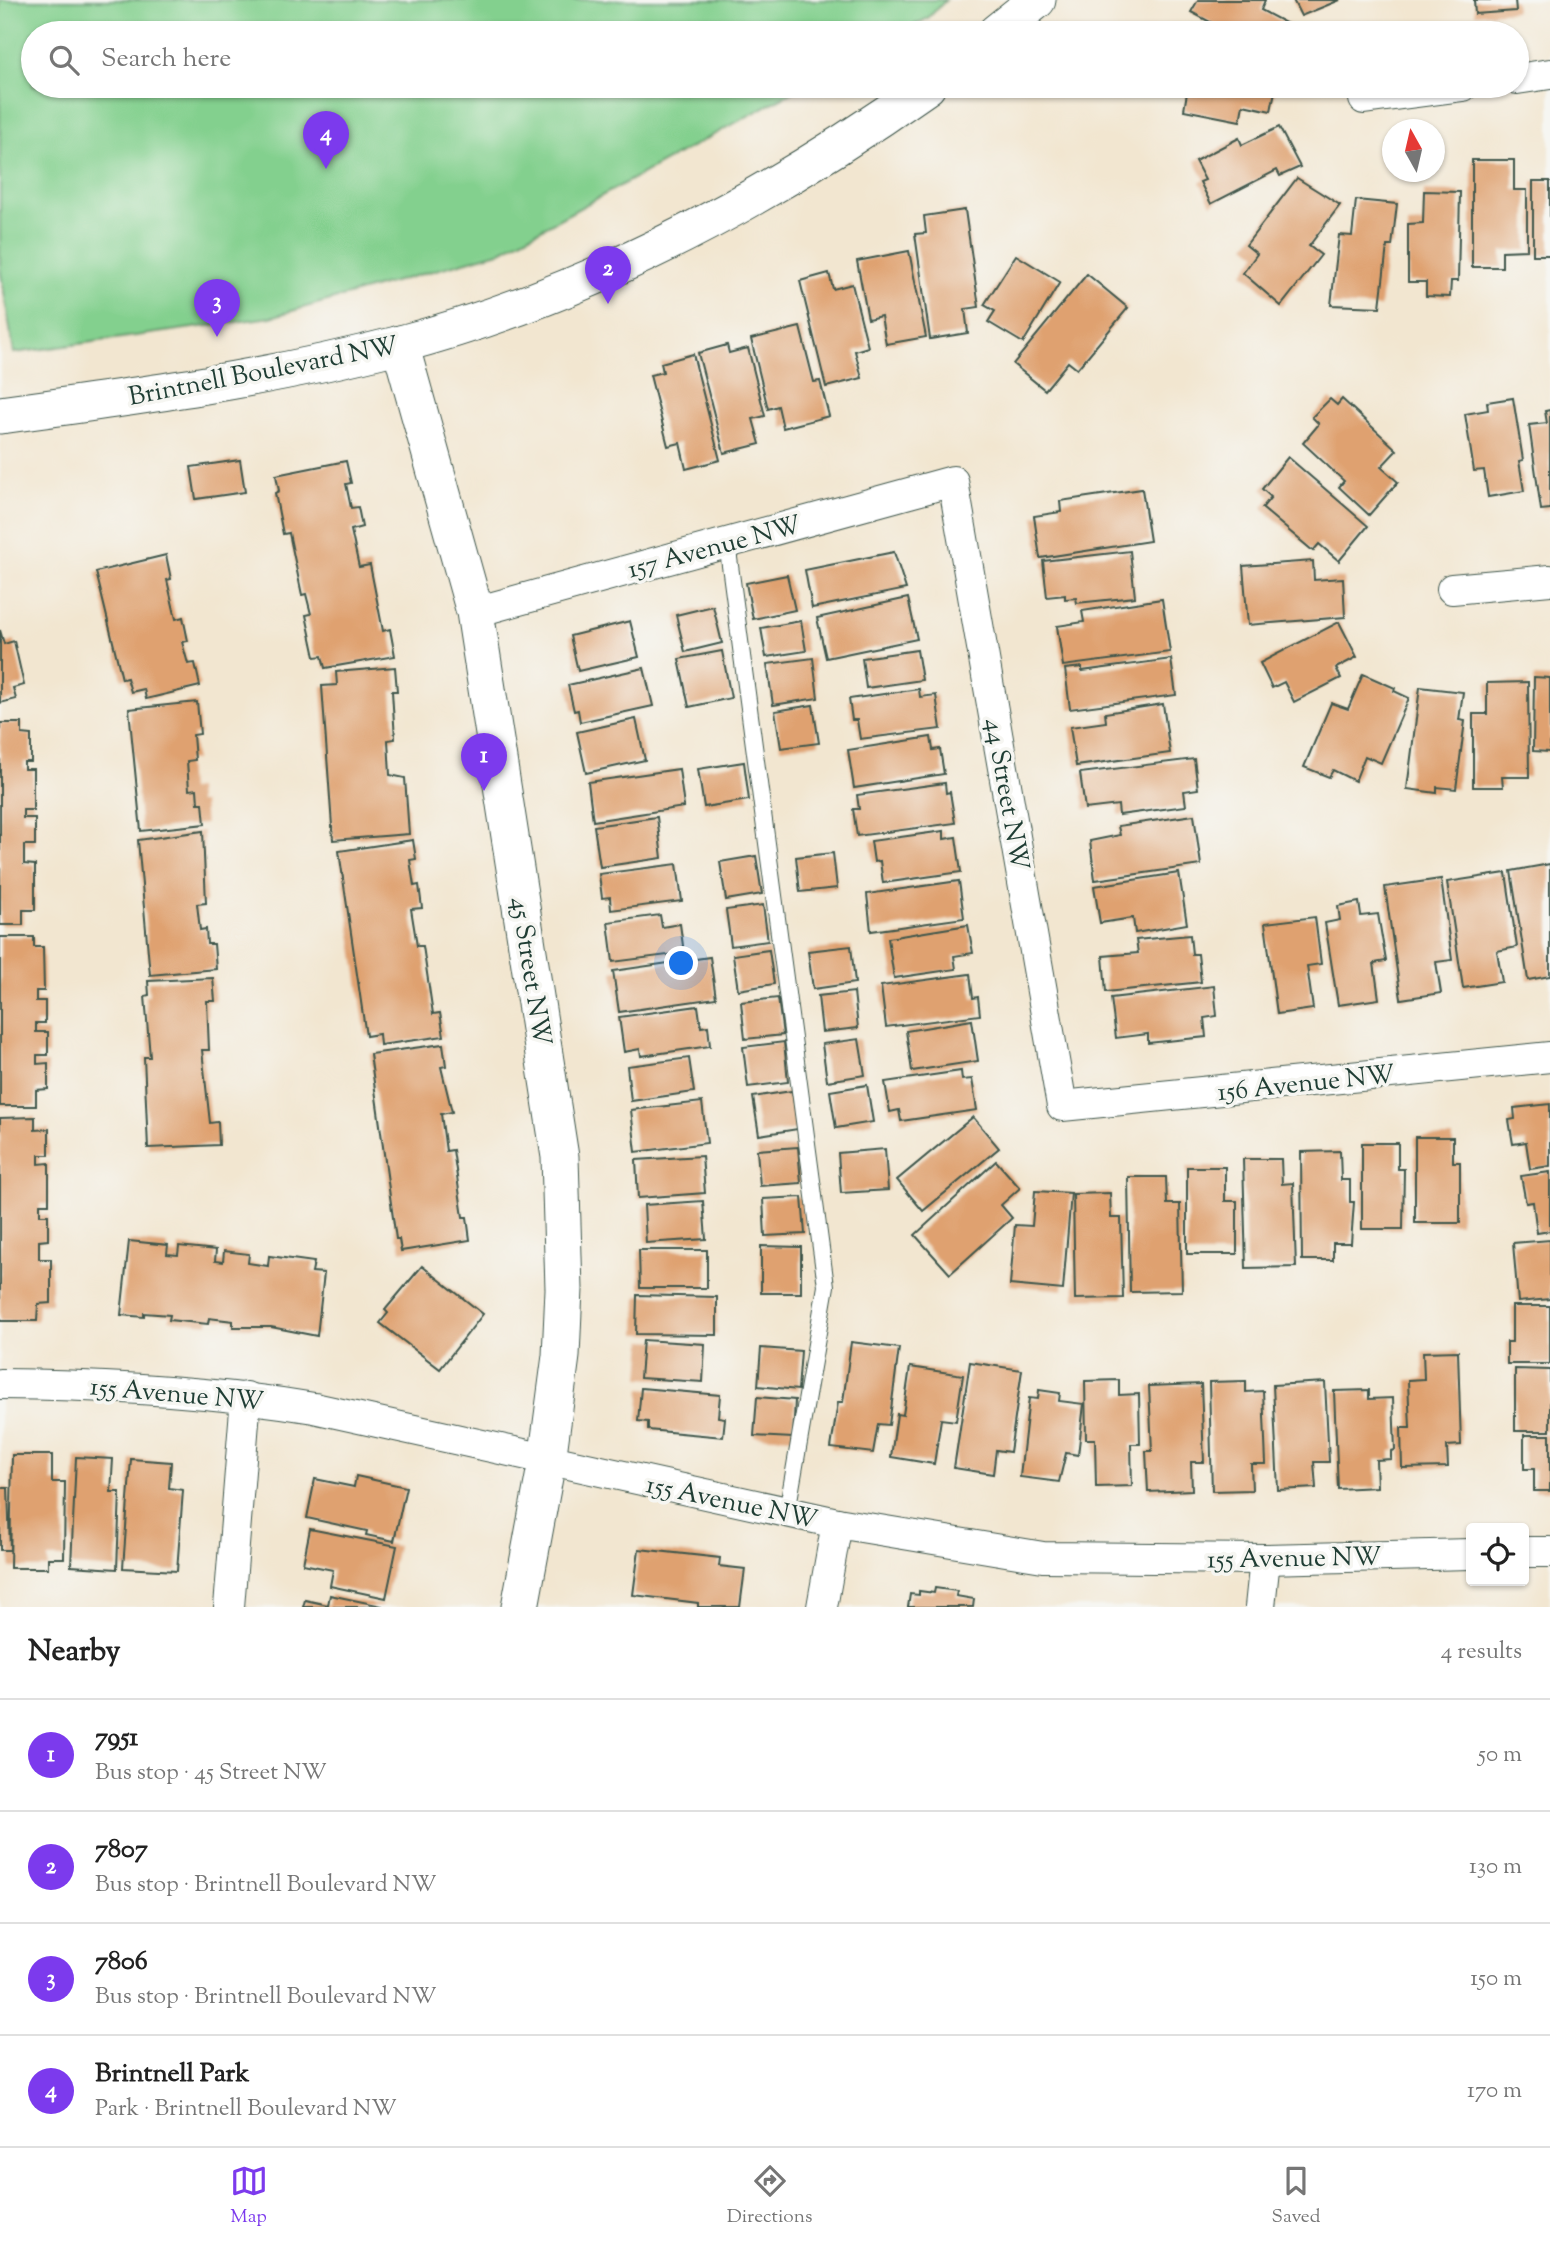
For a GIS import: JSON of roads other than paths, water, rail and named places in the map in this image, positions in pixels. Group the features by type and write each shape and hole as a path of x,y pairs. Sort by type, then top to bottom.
{"street":[{"path":"1011,21 1037,0"},
{"path":"1529,77 1550,74"},
{"name":"Brintnell Boulevard NW","path":"1,408 250,377 400,344 560,290 709,223 857,136 911,98"},
{"path":"1364,99 1372,98"},
{"name":"45 Street NW","path":"400,344 475,612 560,1157 564,1289 561,1356 547,1461 520,1607"},
{"name":"157 Avenue NW","path":"475,612 953,481"},
{"name":"44 Street NW","path":"953,481 1062,1106"},
{"path":"1452,589 1550,580"},
{"name":"156 Avenue NW","path":"1062,1106 1550,1057"},
{"name":"155 Avenue NW","path":"0,1384 105,1385 246,1397 314,1408 787,1513 1044,1557 1265,1559 1466,1554"},
{"path":"229,1607 246,1397"},
{"path":"822,1607 837,1523"},
{"path":"1529,1552 1550,1552"},
{"path":"1260,1607 1265,1559"}],"lane":[{"path":"727,543 826,1286 787,1513"}],"place":[{"name":"Brintnell Park","path":"326,169"},
{"name":"7807","path":"608,304"},
{"name":"7806","path":"217,337"},
{"name":"7951","path":"484,791"}]}
